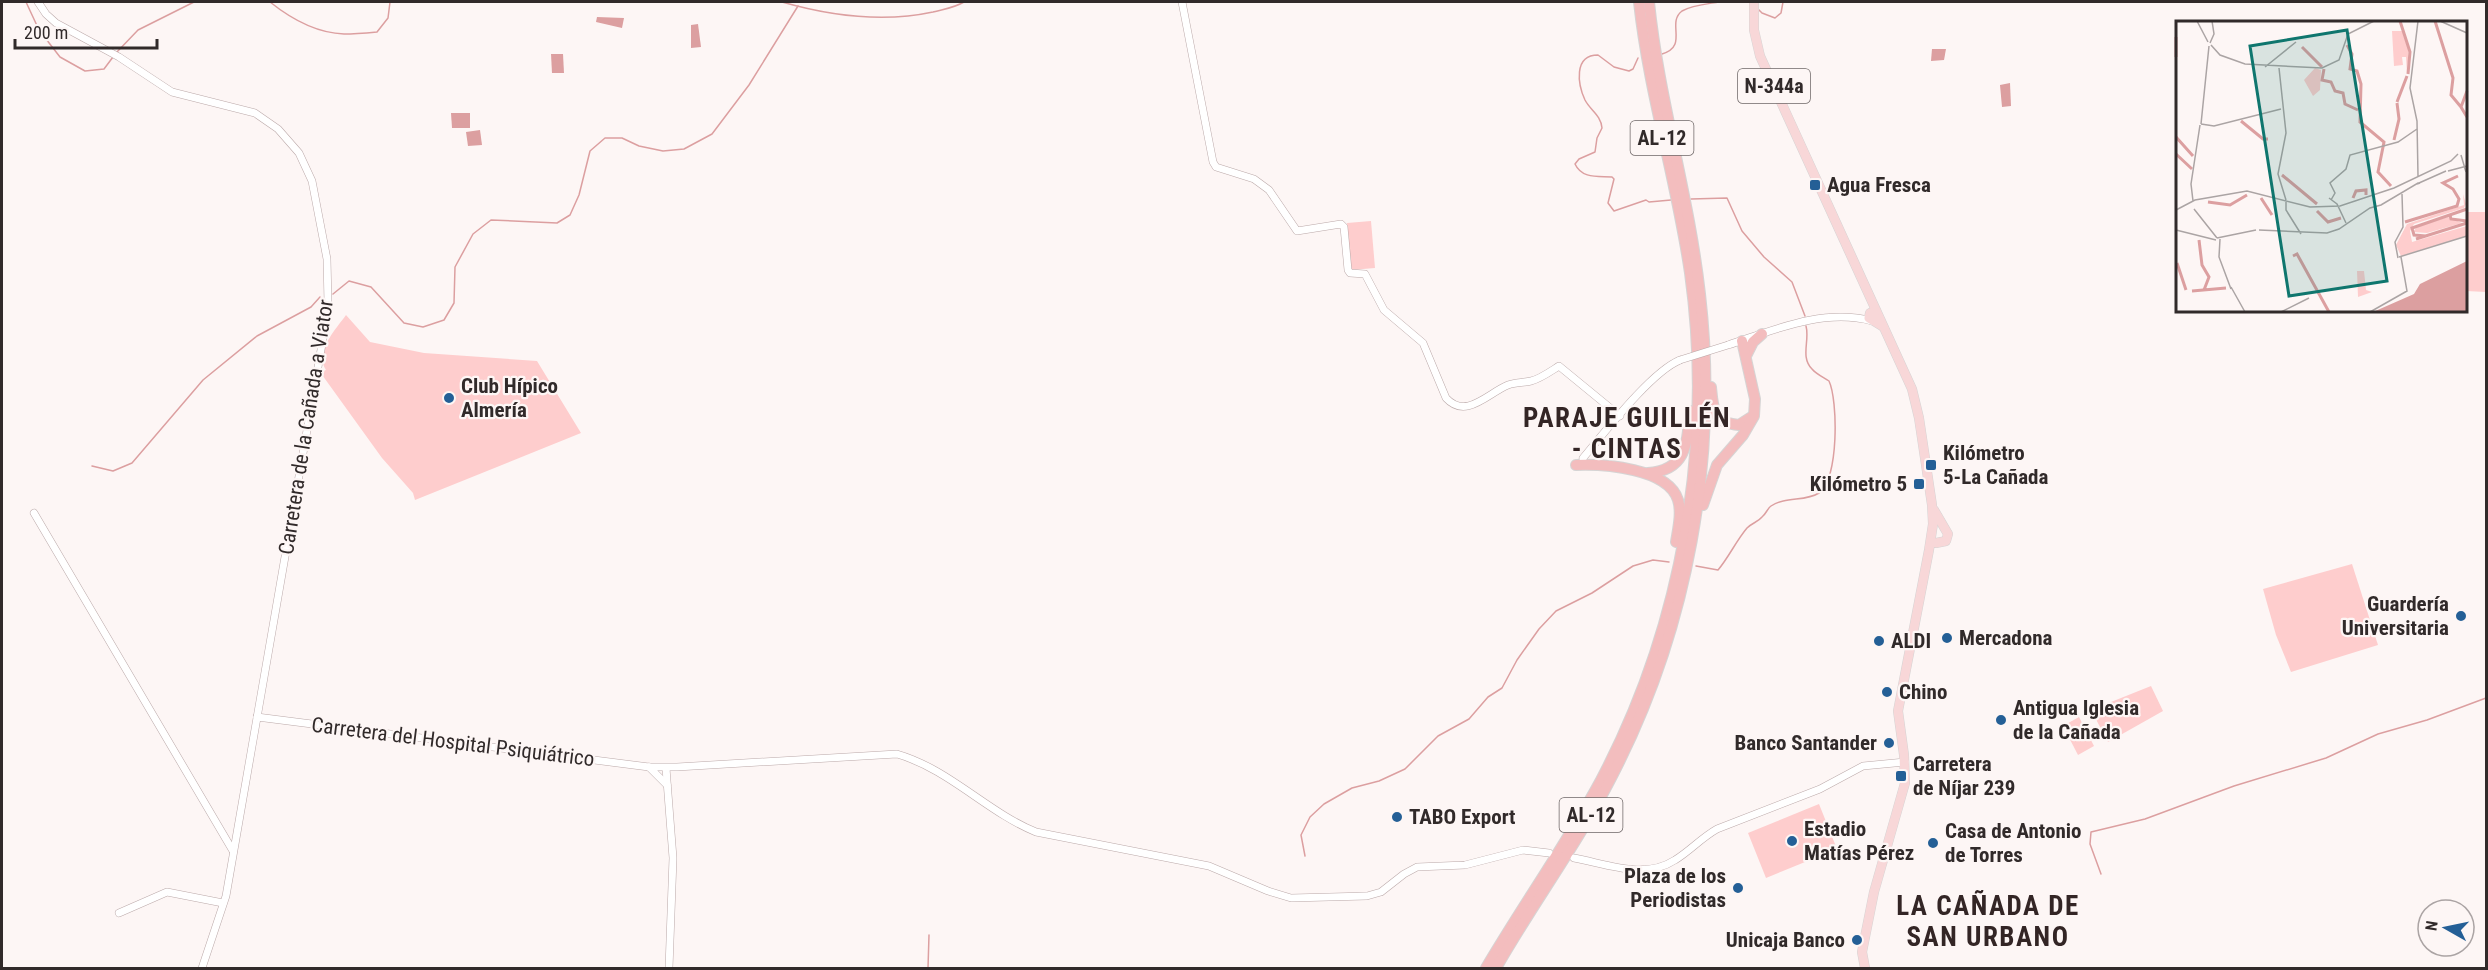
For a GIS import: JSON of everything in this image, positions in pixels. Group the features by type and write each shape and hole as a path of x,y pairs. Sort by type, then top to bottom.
{"highway":[{"name":"AL-12","path":"1486,969 1566,841 1602,778 1633,711 1660,637 1680,554 1692,482 1697,410 1696,343 1690,274 1652,91 1639,2"},
{"name":"AL-12","path":"1496,969 1581,832 1613,775 1655,678 1682,590 1697,510 1703,450 1706,369 1704,328 1694,247 1658,71 1648,2"},
{"path":"1704,328 1716,415 1730,424 1739,425 1754,416"},
{"path":"1746,357 1752,342 1762,334"},
{"path":"1682,590 1712,476 1722,457 1743,435 1754,416 1755,399 1742,341"},
{"path":"1645,473 1669,470 1684,451 1696,343"},
{"path":"1728,345 1746,357"},
{"path":"1579,462 1645,473 1666,482 1678,499 1679,508 1660,637"}],"main road":[{"name":"N-344a","path":"1754,2 1754,30 1763,62 1872,317"},
{"path":"1872,317 1886,330 1904,367 1916,402 1932,506 1932,540"},
{"path":"1932,506 1947,531 1947,539 1941,544 1932,540"},
{"path":"1865,969 1863,952 1880,871 1904,793 1905,762 1898,711 1932,540 1937,526 1944,527"}],"street":[{"name":"Carretera de la Cañada a Viator","path":"38,2 56,23 119,57 172,92 255,113 278,129 299,153 312,181 327,259 328,303 257,720 223,903 202,969"},
{"path":"1182,2 1216,166 1243,174 1269,190 1297,231 1341,224 1344,227 1348,270 1350,273 1365,274 1384,310 1423,343 1446,398 1452,404 1472,405 1506,386 1533,381 1559,366 1620,416"},
{"path":"1579,462 1668,365 1762,334 1825,317 1872,317"},
{"path":"34,513 233,851"},
{"path":"257,720 266,717 259,708"},
{"name":"Carretera del Hospital Psiquiátrico","path":"266,717 666,768 897,754 915,759 948,777 1020,825 1036,832 1209,866 1268,891 1291,898 1367,896 1381,892 1417,867 1465,864 1523,850 1549,854"},
{"path":"1574,858 1642,871 1662,867 1675,861 1702,837 1716,829 1820,789 1863,766 1905,762"},
{"path":"650,767 668,785"},
{"path":"668,785 677,767"},
{"path":"666,768 673,858 669,969"},
{"path":"119,913 167,892 223,903"}],"shaded area":[{"path":"597,17 624,18 622,28 596,22"},
{"path":"698,24 701,47 691,48 691,25"},
{"path":"1932,49 1946,49 1944,60 1931,61"},
{"path":"551,54 563,54 564,73 552,73"},
{"path":"2010,83 2011,106 2002,107 2000,85"},
{"path":"451,113 470,113 470,128 452,128"},
{"path":"480,130 482,145 468,146 466,132"},
{"path":"2467,212 2486,212 2486,292 2467,291"},
{"path":"1371,221 1375,268 1351,270 1347,223"},
{"name":"Club Hípico Almería","path":"346,315 370,342 424,353 537,361 581,433 415,500 413,493 382,458 320,372 326,370 323,363 324,348"},
{"path":"2352,564 2378,645 2291,672 2276,635 2263,589"},
{"path":"2151,686 2163,711 2108,742 2091,710"},
{"path":"2079,717 2094,746 2078,755 2063,726"},
{"name":"Estadio Matías Pérez","path":"1819,804 1837,849 1766,878 1748,833"}],"waterway":[{"path":"26,2 39,30 60,57 85,71 104,69 113,57"},
{"path":"116,53 138,30 194,2"},
{"path":"270,2 304,24 324,31 344,34 377,32 388,18 390,2"},
{"path":"782,2 819,11 876,17 933,12 964,2"},
{"path":"1662,54 1674,46 1676,22 1682,11 1719,2"},
{"path":"1757,8 1762,13 1775,18 1781,13 1783,2"},
{"path":"333,294 349,281 371,287 404,323 423,327 444,320 454,303 455,267 473,234 491,220 557,223 570,215 579,195 590,151 605,138 622,138 639,146 663,151 684,149 712,134 749,85 798,6"},
{"path":"1638,58 1633,69 1629,71 1614,67 1598,55 1590,56 1581,65 1579,79 1583,94 1587,104 1598,116 1602,128 1597,138 1595,152 1579,159 1575,164 1586,174 1614,179 1608,203 1614,211 1646,200 1649,202 1671,200"},
{"path":"1691,199 1727,198 1742,231 1764,257 1792,282 1805,316"},
{"path":"92,466 113,471 132,463 203,380 257,336 311,307 320,297"},
{"path":"1696,566 1718,570 1747,528 1760,519 1771,506 1783,501 1814,496 1826,485 1835,439 1834,405 1829,381 1808,364 1806,326"},
{"path":"1305,856 1301,835 1310,817 1324,804 1352,788 1379,781 1405,769 1438,736 1469,719 1488,697 1502,688 1517,660 1539,629 1556,611 1592,593 1633,566 1653,560 1669,562"},
{"path":"2101,874 2090,844 2091,832 2145,819 2234,786 2326,758 2378,734 2427,720 2486,698"},
{"path":"928,968 929,935"}],"place":[{"name":"Agua Fresca","path":"1815,185"},
{"name":"Club Hípico Almería","path":"449,398"},
{"name":"Kilómetro 5-La Cañada","path":"1931,465"},
{"name":"Kilómetro 5","path":"1919,484"},
{"name":"Guardería Universitaria","path":"2461,616"},
{"name":"Mercadona","path":"1947,638"},
{"name":"ALDI","path":"1879,641"},
{"name":"Chino","path":"1887,692"},
{"name":"Antigua Iglesia de la Cañada","path":"2001,720"},
{"name":"Banco Santander","path":"1889,743"},
{"name":"Carretera de Níjar 239","path":"1901,776"},
{"name":"TABO Export","path":"1397,817"},
{"name":"Estadio Matías Pérez","path":"1792,841"},
{"name":"Casa de Antonio de Torres","path":"1933,843"},
{"name":"Plaza de los Periodistas","path":"1738,888"},
{"name":"Unicaja Banco","path":"1857,940"}],"district":[{"name":"PARAJE GUILLÉN - CINTAS","path":"1627,434"},
{"name":"LA CAÑADA DE SAN URBANO","path":"1988,922"}]}
